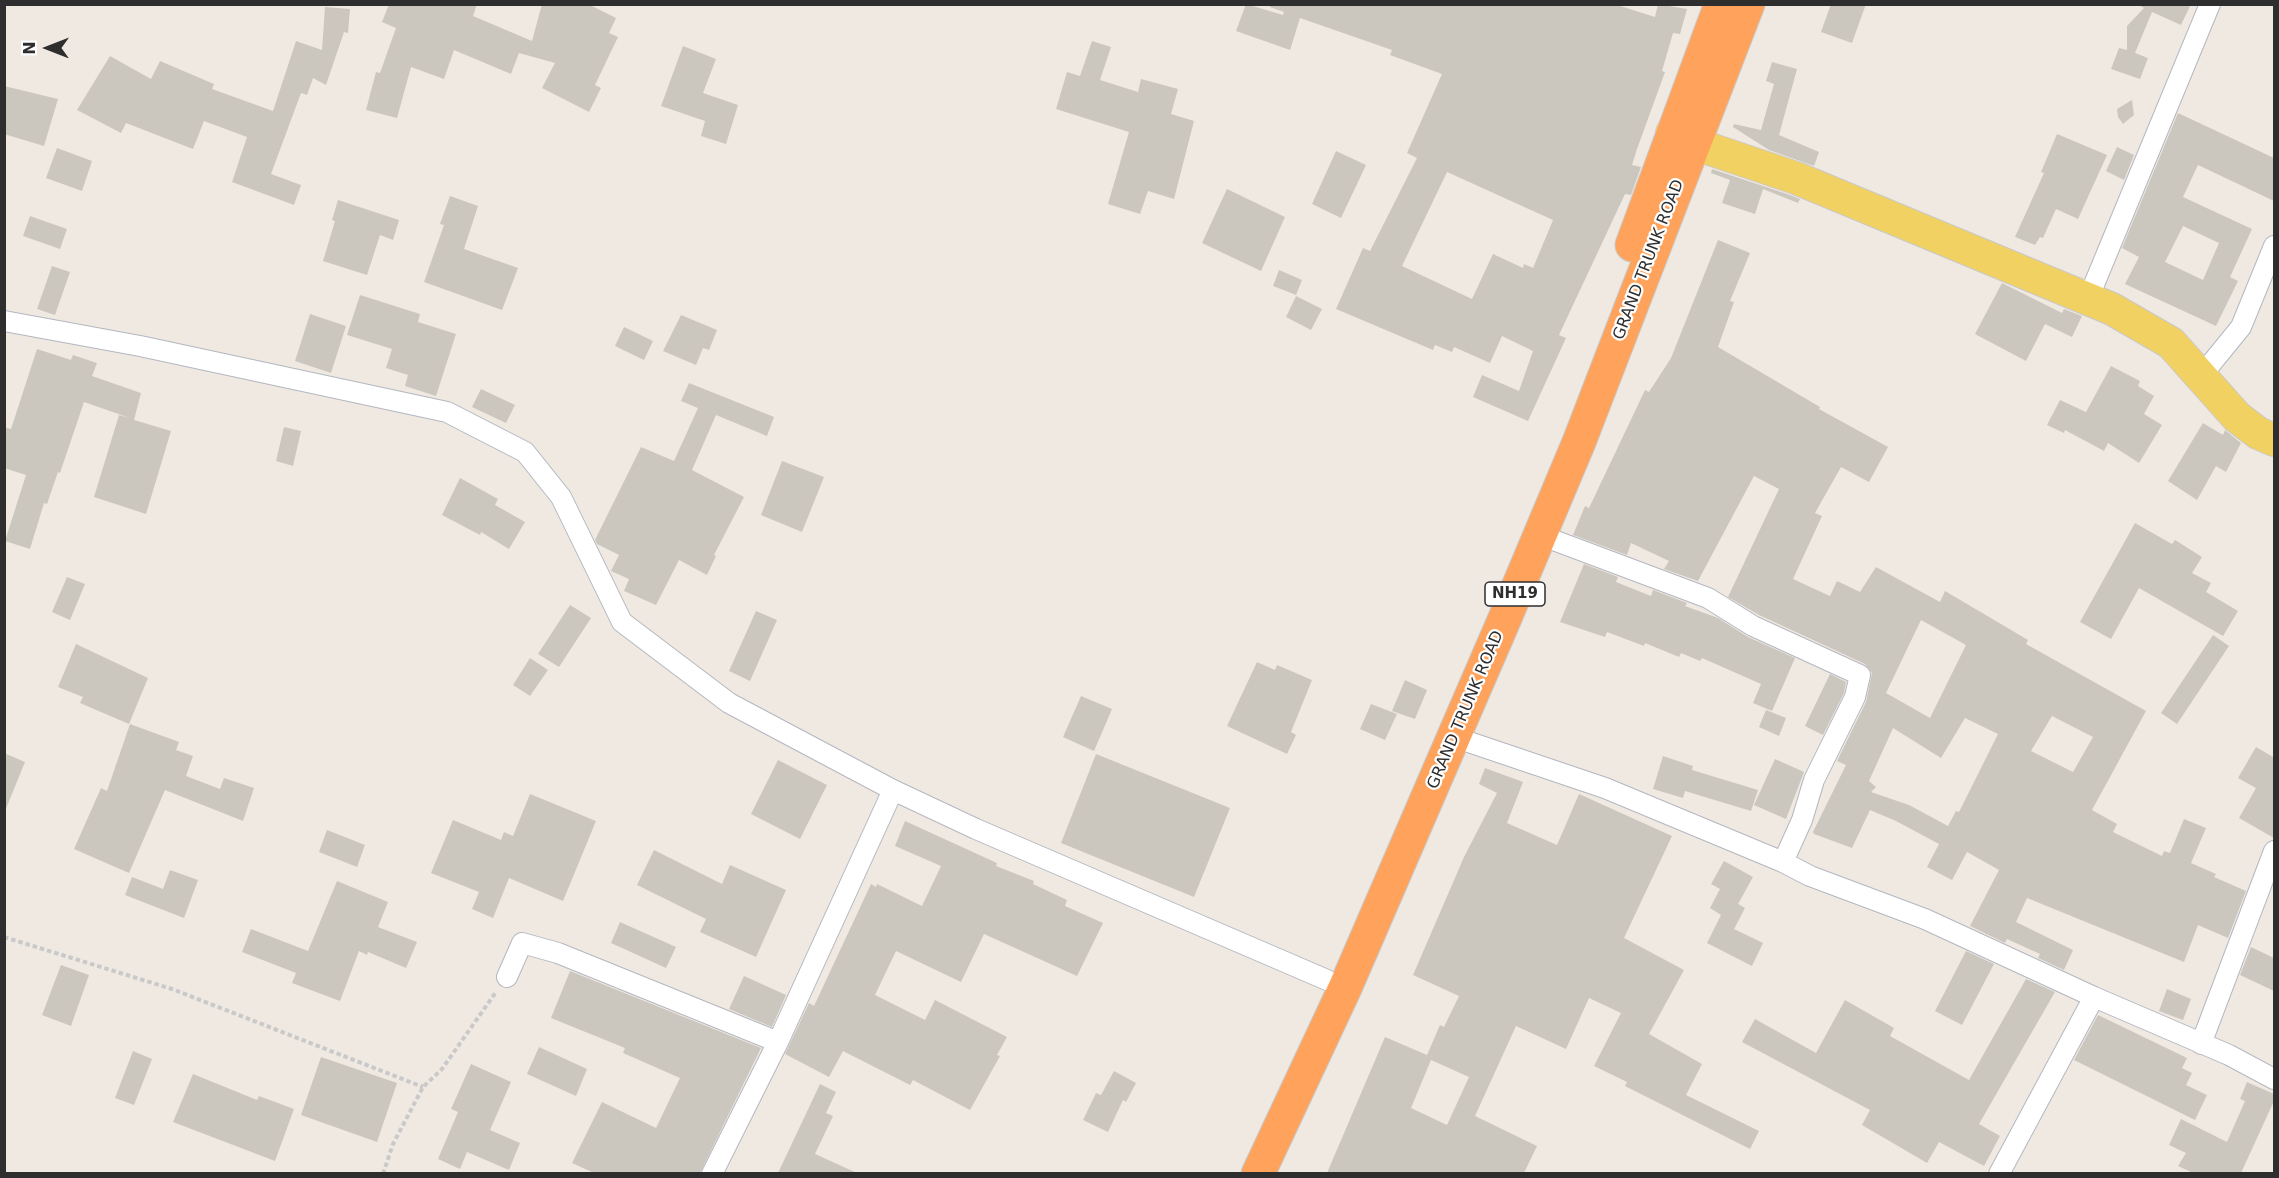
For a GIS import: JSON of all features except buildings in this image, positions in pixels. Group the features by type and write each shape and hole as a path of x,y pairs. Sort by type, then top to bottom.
{"highway":[{"name":"GRAND TRUNK ROAD","path":"1258,1173 1345,988 1540,535 1684,139 1720,4"},
{"name":"GRAND TRUNK ROAD","path":"1236,1173 1327,980 1526,527 1684,139 1748,4"}],"main road":[{"path":"1684,139 1796,178 2112,309 2171,343 2237,417 2258,434 2274,440"}],"street":[{"path":"2088,299 2210,4"},
{"path":"2200,376 2241,327 2274,246"},
{"path":"4,321 140,346 447,412 525,452 561,497 622,622 729,703 893,790 987,834 1327,980"},
{"path":"1540,535 1708,598 1753,626 1860,675 1855,697 1814,780 1802,820 1783,862"},
{"path":"1454,737 1605,788 1783,862 1810,876 1936,923 2274,1079"},
{"path":"712,1173 778,1042 893,790"},
{"path":"2201,1044 2274,851"},
{"path":"507,977 522,943 558,953 778,1042"},
{"path":"1999,1173 2094,997"}],"path":[{"path":"4,937 172,989 423,1087"},
{"path":"383,1173 393,1144 423,1087 442,1069 507,977"}]}
